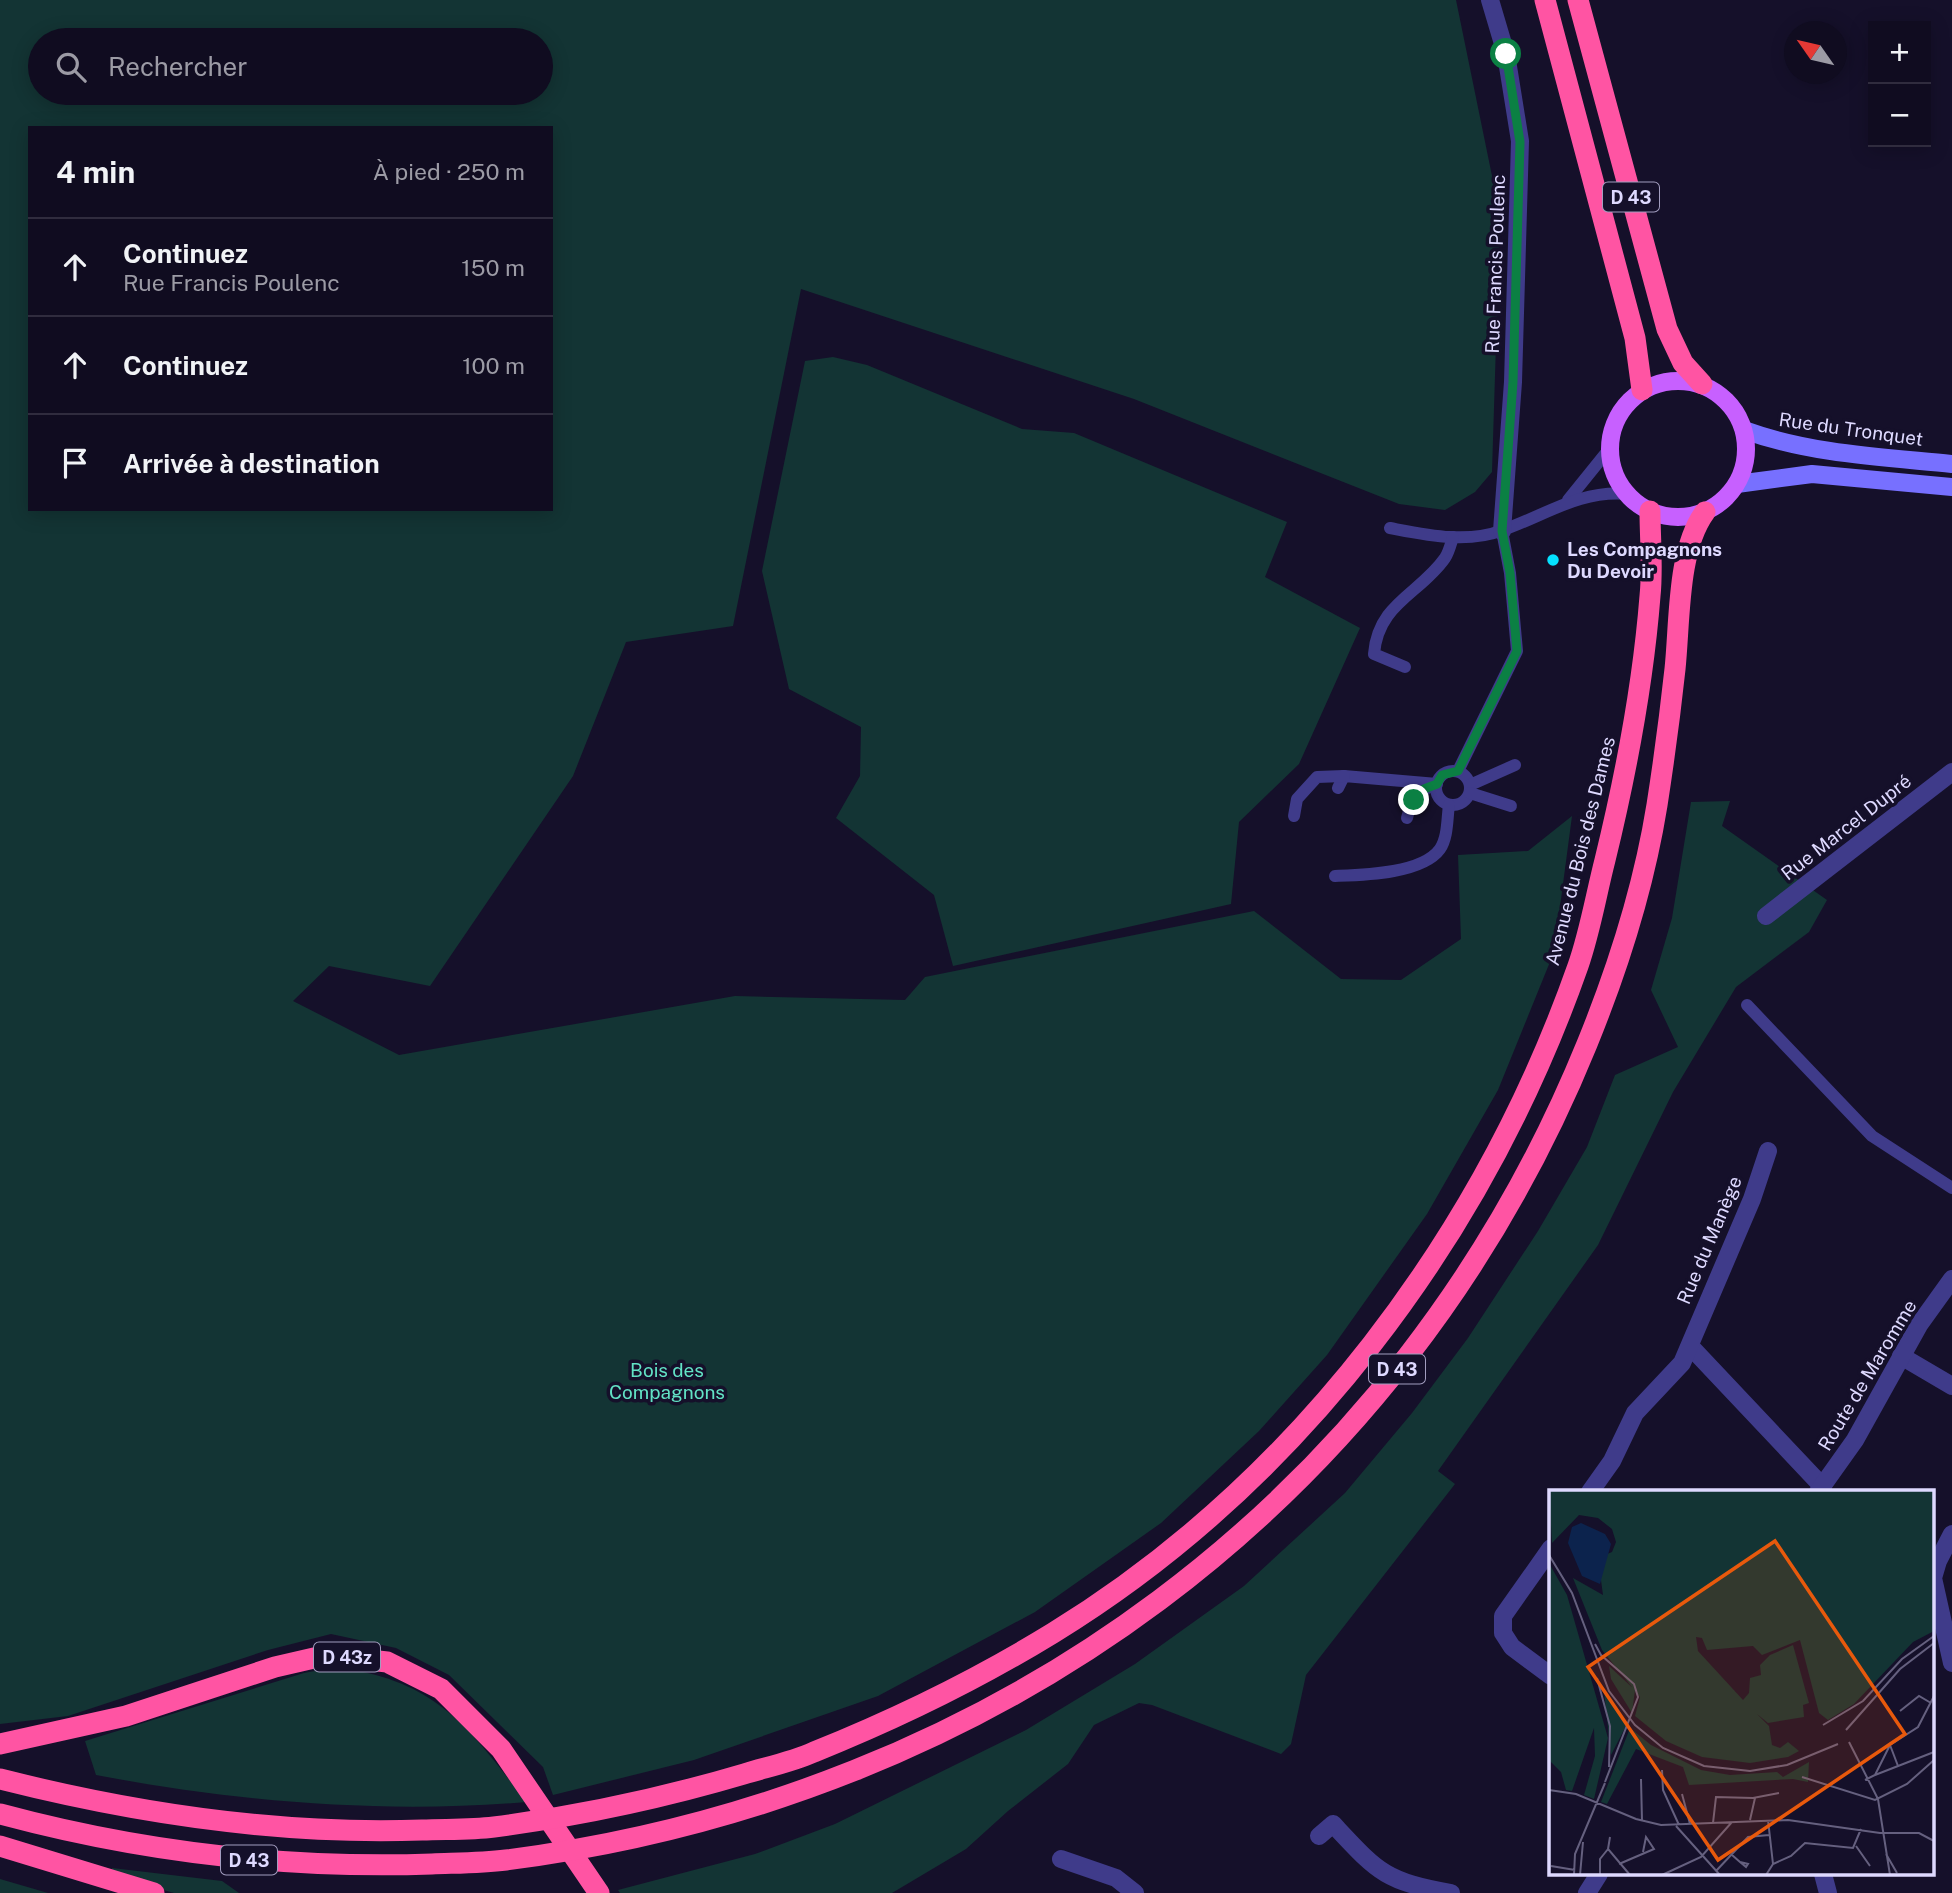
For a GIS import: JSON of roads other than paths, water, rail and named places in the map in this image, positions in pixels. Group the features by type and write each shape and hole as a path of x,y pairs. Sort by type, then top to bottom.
{"highway":[{"name":"D 43","path":"1545,0 1635,338 1642,372 1642,390"},
{"name":"D 43","path":"1578,0 1667,329 1683,363 1702,384"},
{"name":"Avenue du Bois des Dames","path":"0,1779 81,1800 243,1825 367,1832 489,1828 608,1808 706,1785 809,1755 971,1680 1057,1631 1136,1576 1211,1514 1285,1444 1346,1377 1404,1303 1454,1229 1493,1162 1540,1063 1580,961 1626,772 1651,592 1650,511"},
{"name":"D 43","path":"0,1814 136,1845 259,1861 382,1866 502,1861 621,1841 729,1814 834,1779 909,1749 1044,1679 1144,1613 1228,1547 1331,1448 1432,1324 1479,1253 1518,1186 1586,1045 1610,982 1639,885 1656,814 1668,732 1687,556 1693,532 1705,512"},
{"name":"D 43z","path":"0,1744 126,1716 275,1667 327,1655 387,1661 441,1689 501,1749 599,1893"},
{"path":"0,1846 154,1893"}],"main road":[{"path":"1682,380 1702,384 1730,404 1744,430 1746,458 1737,484 1723,500 1705,512 1677,517 1650,511 1627,494 1614,473 1610,448 1614,426 1625,405 1642,390 1661,382 1682,380"}],"street":[{"name":"Rue Francis Poulenc","path":"1490,0 1506,54 1520,142 1513,382 1502,531"},
{"name":"Rue du Tronquet","path":"1744,430 1778,442 1854,454 1952,464"},
{"path":"1737,484 1812,474 1952,487"},
{"name":"Rue Marcel Dupré","path":"1766,916 1952,772"},
{"name":"Rue du Manège","path":"1591,1490 1612,1461 1635,1413 1682,1363 1690,1346 1693,1330 1752,1199 1768,1152"},
{"name":"Route de Maromme","path":"1821,1490 1855,1440 1901,1356 1952,1279"},
{"path":"1690,1346 1821,1490"},
{"path":"1901,1356 1952,1386"},
{"path":"1934,1575 1952,1534"},
{"path":"1549,1551 1503,1616 1503,1633 1512,1647 1549,1675"},
{"path":"1934,1582 1952,1663"},
{"path":"1319,1836 1333,1824 1375,1869 1401,1882 1451,1893"},
{"path":"1061,1859 1116,1878 1135,1893"},
{"path":"1587,1893 1598,1876"},
{"path":"1824,1876 1828,1893"}],"lane":[{"path":"1568,501 1610,448"},
{"path":"1390,528 1437,537 1502,531 1568,501 1602,492 1627,494"},
{"path":"1458,771 1517,651 1510,573 1502,531"},
{"path":"1405,667 1374,654 1374,645 1387,613 1446,557 1453,537"},
{"path":"1449,805 1464,802 1470,789 1515,765"},
{"path":"1407,818 1414,800 1424,789 1437,784 1447,772 1458,771 1466,777 1470,789 1511,806"},
{"path":"1294,816 1297,799 1317,777 1341,782 1437,784"},
{"path":"1437,784 1437,795 1449,805"},
{"path":"1335,876 1383,874 1428,858 1440,849 1446,835 1449,805"},
{"path":"1747,1005 1872,1136 1952,1188"}],"place":[{"name":"Les Compagnons Du Devoir","path":"1553,560"}],"park label":[{"name":"Bois des Compagnons","path":"667,1381"}]}
